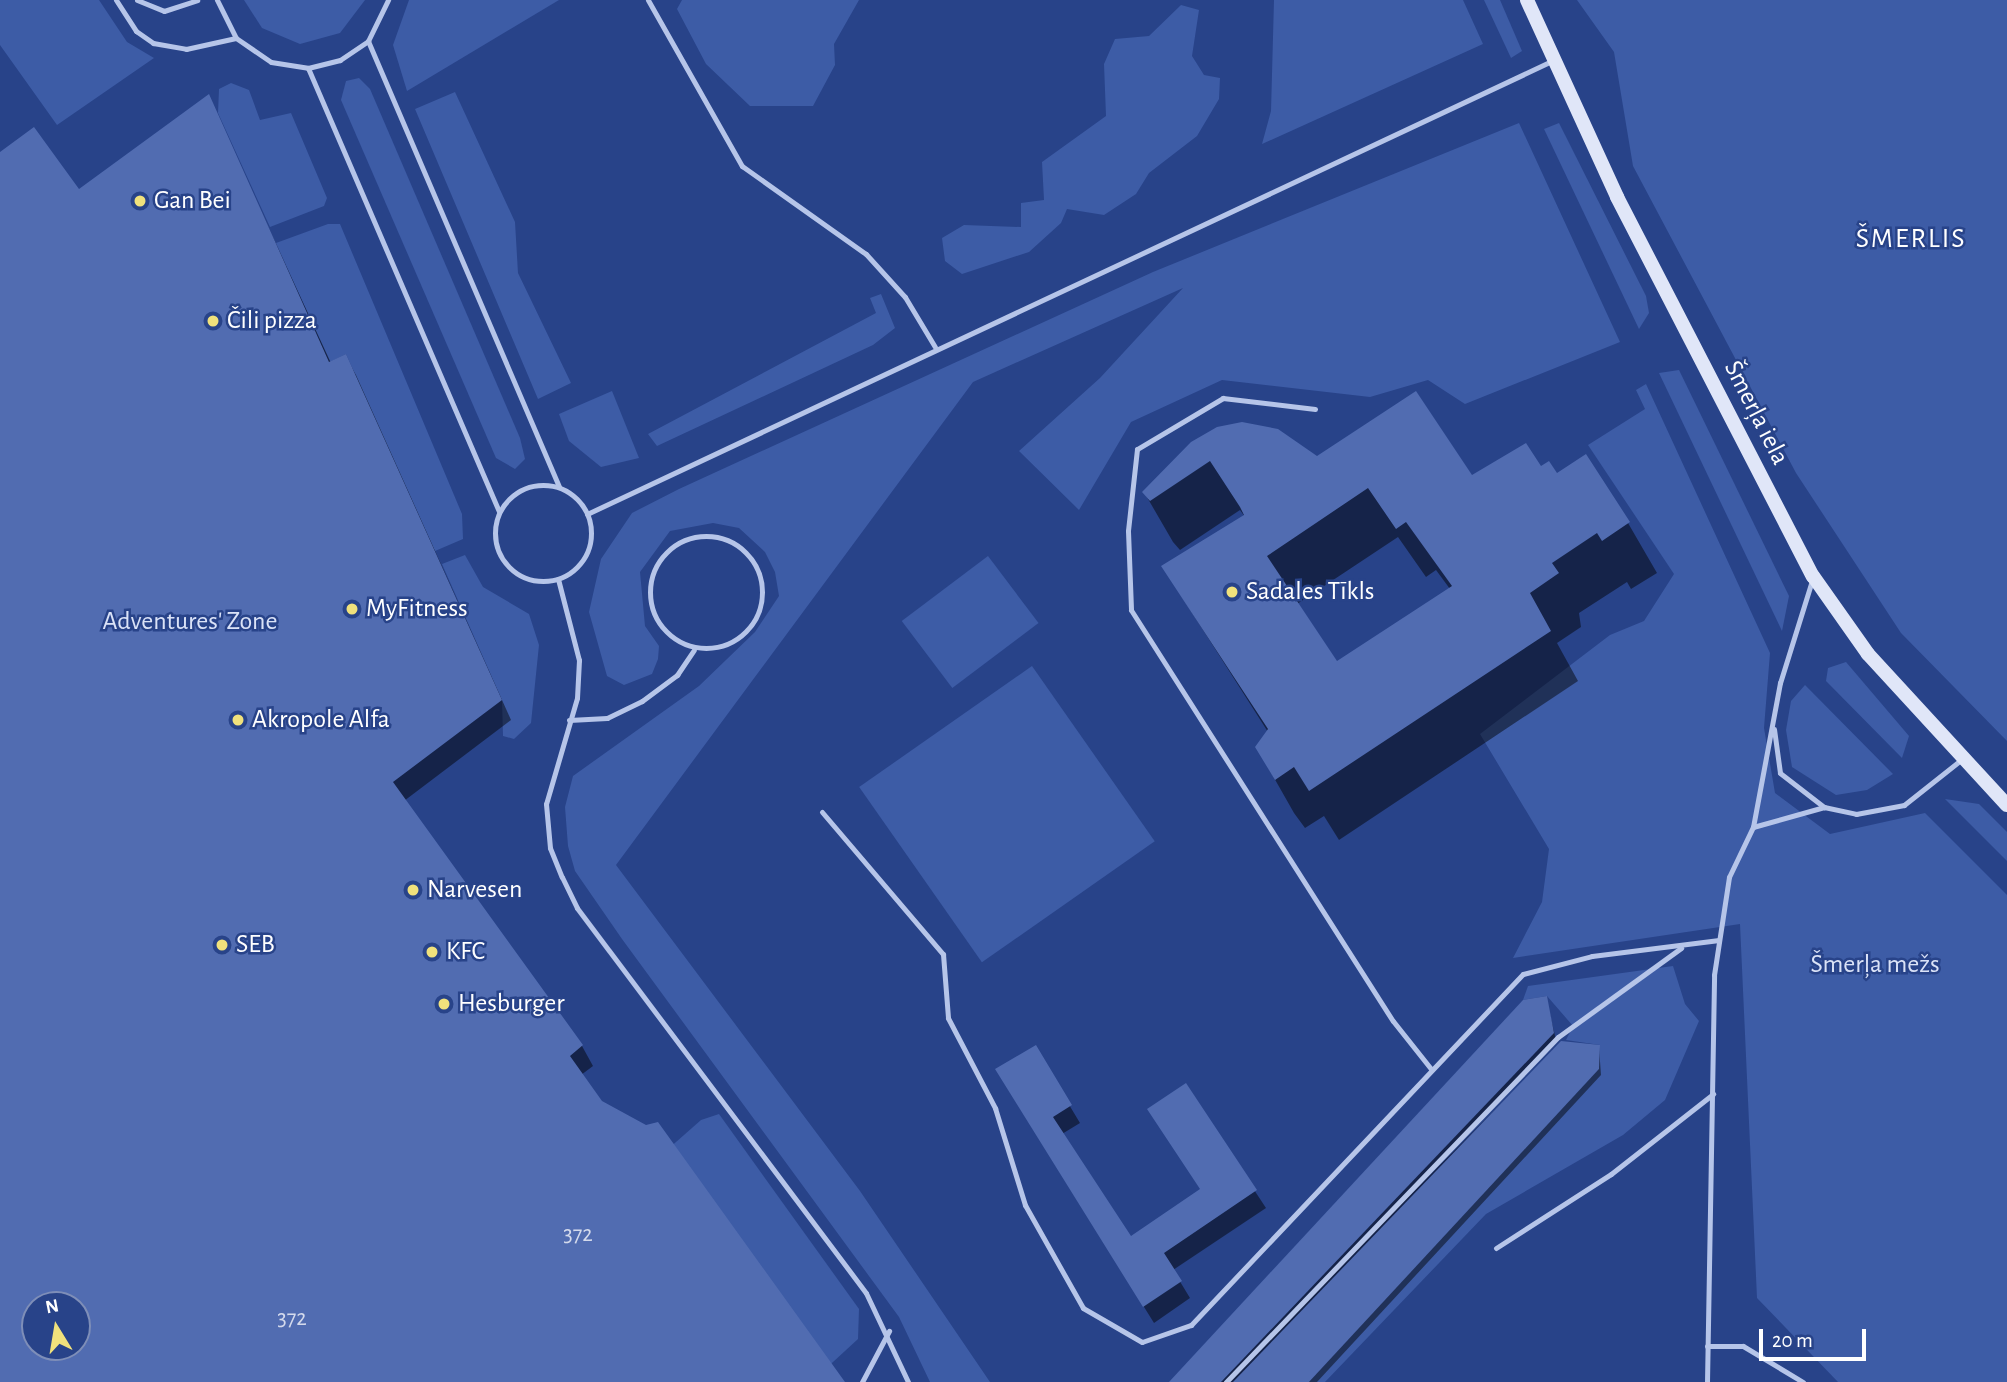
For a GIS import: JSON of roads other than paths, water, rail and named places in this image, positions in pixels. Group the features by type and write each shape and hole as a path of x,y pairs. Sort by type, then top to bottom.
{"street":[{"name":"Šmerļa iela","path":"1527,0 1617,197 1813,576 1868,654 2007,805"}],"lane":[{"path":"116,0 136,32 153,43 186,49 236,38"},
{"path":"137,0 164,11 197,0"},
{"path":"217,0 236,38 271,62 308,68 341,60 368,41 388,0"},
{"path":"648,0 742,166 866,254 905,297 935,347"},
{"path":"308,68 499,512 495,537 509,568 541,581 558,579 586,555 587,514 559,487 368,41"},
{"path":"587,514 935,347 1554,60"},
{"path":"1315,409 1223,398 1137,449 1128,531 1131,610 1393,1021 1431,1069"},
{"path":"499,512 524,488 559,487"},
{"path":"569,720 607,718 642,701 677,675 694,650 738,638 761,604 760,574 750,557 724,538 698,537 673,546 650,584 660,625 694,650"},
{"path":"1707,1382 1719,940 1729,877 1753,827 1773,723 1813,576"},
{"path":"558,579 579,660 569,720 547,804 550,848 577,908 889,1331 908,1382"},
{"path":"1773,723 1780,773 1824,807 1856,814 1904,805 1962,759"},
{"path":"1753,827 1824,807"},
{"path":"822,812 943,954 948,1018 995,1108 1025,1205 1083,1308 1142,1342 1191,1325 1523,974 1592,956 1719,940"},
{"path":"1226,1382 1558,1037 1683,946"},
{"path":"1496,1248 1611,1174 1713,1094"},
{"path":"862,1382 889,1331"},
{"path":"1707,1346 1743,1346 1803,1382"}],"place":[{"name":"Gan Bei","path":"140,201"},
{"name":"Čili pizza","path":"213,321"},
{"name":"Sadales Tīkls","path":"1232,592"},
{"name":"MyFitness","path":"352,609"},
{"name":"Akropole Alfa","path":"238,720"},
{"name":"Narvesen","path":"413,890"},
{"name":"SEB","path":"222,945"},
{"name":"KFC","path":"432,952"},
{"name":"Hesburger","path":"444,1004"}],"district":[{"name":"ŠMERLIS","path":"1911,239"}],"park label":[{"name":"Adventures' Zone","path":"190,622"},
{"name":"Šmerļa mežs","path":"1875,965"}]}
